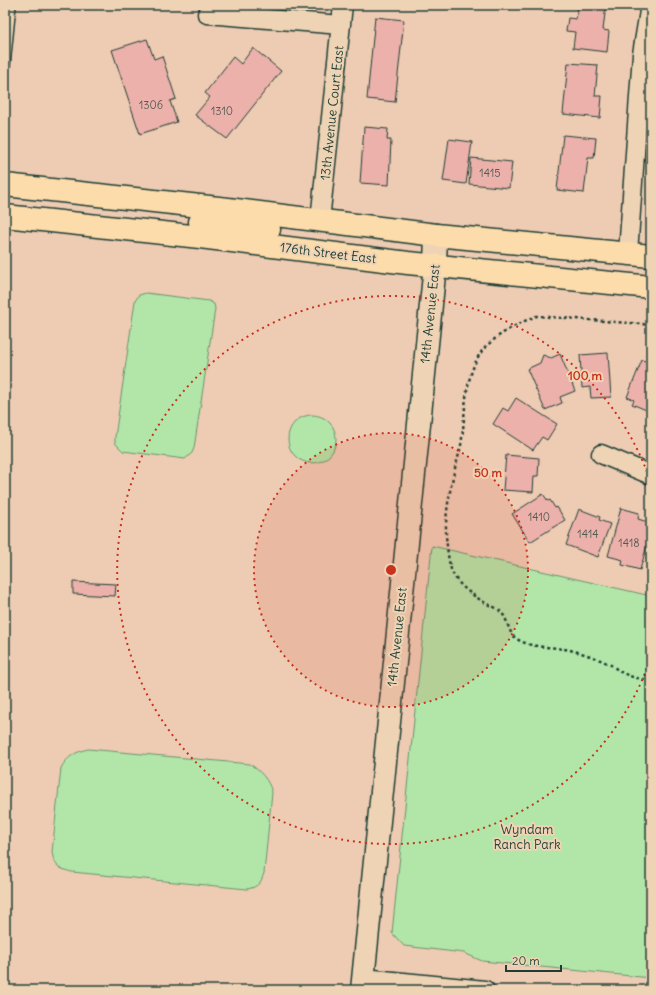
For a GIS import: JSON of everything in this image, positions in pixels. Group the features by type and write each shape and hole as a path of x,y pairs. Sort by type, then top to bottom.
{"main road":[{"path":"5,185 228,209 436,235 651,256"},
{"name":"176th Street East","path":"5,216 96,225 435,265 651,286"},
{"path":"96,225 115,218 127,217 203,222 300,232 312,228 320,220"}],"street":[{"name":"13th Avenue Court East","path":"320,220 343,5"},
{"path":"628,253 642,54 650,5"},
{"path":"207,14 341,25"},
{"name":"14th Avenue East","path":"362,984 435,265 436,235"},
{"path":"601,454 651,474"},
{"path":"362,984 485,990"}],"lane":[{"path":"5,66 11,5"}],"path":[{"path":"651,327 644,324 537,316 513,326 486,348 479,355 473,367 464,400 463,432 447,505 445,530 448,558 452,572 458,582 472,594 504,615 512,634 516,639 530,645 569,650 589,656 610,665 624,674 640,679 651,680"}],"green space":[{"path":"146,293 209,301 214,304 215,309 194,448 192,453 185,459 123,451 115,443 135,301 139,295"},
{"path":"312,415 321,417 329,422 334,430 336,439 334,448 329,456 321,461 312,463 303,461 295,456 290,448 288,439 290,430 295,422 303,417"},
{"name":"Wyndam Ranch Park","path":"432,546 651,596 651,978 482,961 464,953 404,946 392,933"},
{"path":"88,749 250,764 254,767 261,773 272,792 264,873 260,882 256,886 247,889 72,872 60,868 54,861 52,852 61,768 72,756"}],"building":[{"path":"578,5 606,5 603,30 609,31 607,52 573,48 575,32 566,31 568,18 576,19"},
{"path":"375,17 404,20 395,102 367,99"},
{"path":"147,39 154,59 162,56 176,99 170,101 177,122 140,134 112,50"},
{"path":"253,48 281,71 227,139 195,115 210,97 205,93 233,57 241,64"},
{"path":"568,63 598,65 595,96 602,96 600,118 563,114"},
{"path":"364,127 388,129 387,140 391,140 389,185 360,183"},
{"path":"563,135 596,138 594,158 588,158 584,193 557,190"},
{"path":"449,139 472,142 466,184 443,181"},
{"path":"471,158 512,162 509,188 469,184"},
{"path":"608,353 611,397 591,398 590,387 582,388 580,355"},
{"path":"560,354 575,391 560,397 562,403 545,410 527,369 540,363 543,355 551,358"},
{"path":"642,360 651,363 651,412 632,404 634,400 627,397"},
{"path":"516,398 557,424 547,440 542,437 533,450 493,424 503,408 508,411"},
{"path":"506,455 539,458 538,476 534,476 533,492 503,490"},
{"path":"543,494 548,501 550,500 555,508 557,507 565,520 530,542 512,514"},
{"path":"621,508 639,513 638,519 651,523 651,531 640,570 622,565 623,560 608,556"},
{"path":"579,509 600,517 599,520 610,524 598,557 566,545"},
{"path":"73,582 116,584 115,596 73,594"}]}
